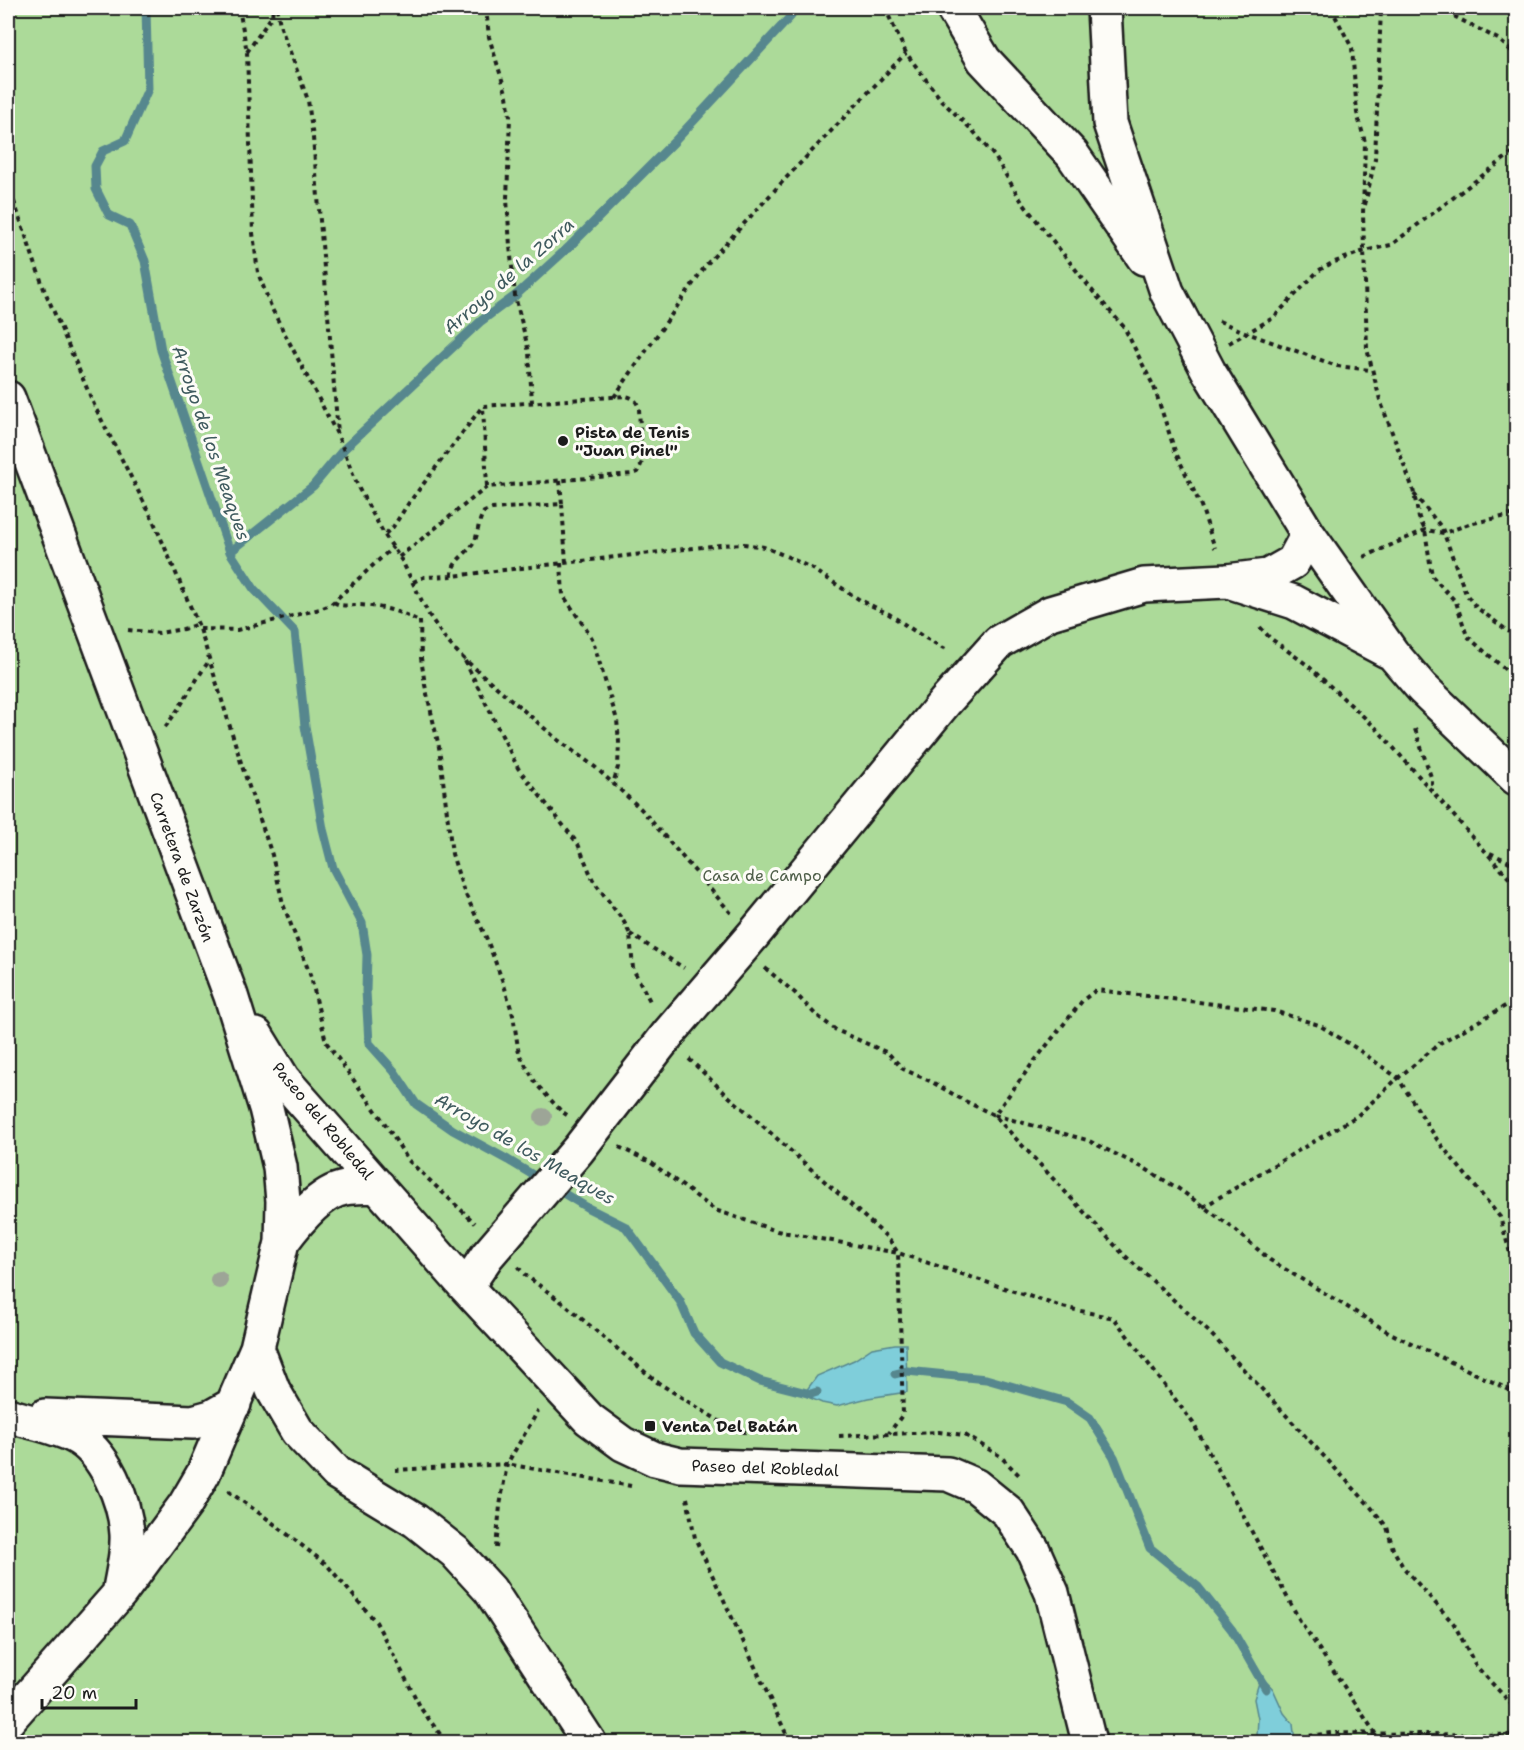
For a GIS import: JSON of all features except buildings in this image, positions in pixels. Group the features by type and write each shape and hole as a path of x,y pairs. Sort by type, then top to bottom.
{"street":[{"path":"953,8 984,60 1071,154 1167,292 1202,358 1308,534 1392,653 1422,688 1516,778"},
{"path":"1103,10 1110,123 1167,292"},
{"name":"Carretera de Zarzón","path":"8,398 231,996 266,1108 280,1167 284,1200 282,1242 257,1348 202,1474 185,1505 120,1593 8,1720"},
{"path":"466,1287 487,1256 586,1140 668,1034 945,702 999,642 1050,613 1144,585 1227,581 1268,576 1293,562 1308,534"},
{"path":"1227,581 1294,603 1392,653"},
{"name":"Paseo del Robledal","path":"231,996 283,1079 466,1287 590,1419 624,1444 655,1459 680,1465 948,1474 976,1486 1008,1512 1033,1550 1052,1593 1089,1743"},
{"name":"Paseo del Robledal","path":"282,1242 300,1217 324,1197 342,1188 378,1186"},
{"path":"257,1348 273,1390 297,1431 337,1473 416,1521 455,1552 490,1590 589,1743"},
{"path":"8,1415 193,1422 211,1418 234,1404"},
{"path":"8,1415 74,1436 99,1457 120,1500 127,1534 120,1593"}],"path":[{"path":"239,8 247,52 253,233 258,273 272,309 338,436 359,489 399,556 429,615 463,658 558,740 595,767 641,809 737,920 747,942 815,1014 836,1030 888,1053 903,1069 994,1115 1087,1140 1144,1168 1179,1189 1233,1228 1270,1260 1390,1333 1516,1393"},
{"path":"247,52 275,8"},
{"path":"275,8 308,100 338,436"},
{"path":"486,8 489,37 509,106 508,221 515,296 528,352 532,402"},
{"path":"885,8 906,53 942,101 974,132 995,157 1022,202 1124,327 1154,387 1175,451 1201,506 1227,581 1248,613 1270,638 1306,664 1376,728 1516,886"},
{"path":"1331,8 1352,48 1357,113 1365,141 1363,214 1367,349 1371,370 1414,494 1419,518 1425,530 1432,576 1456,602 1467,636 1516,679"},
{"path":"1363,214 1375,159 1381,8"},
{"path":"1438,8 1498,39 1516,55"},
{"path":"614,397 706,266 785,179 906,53"},
{"path":"1202,358 1273,318 1318,271 1364,251 1391,245 1516,150"},
{"path":"8,184 44,289 86,386 153,520 200,629 272,855 283,904 311,977 326,1042 384,1122 408,1160 474,1222 509,1232"},
{"path":"1215,319 1337,366 1371,370"},
{"path":"384,534 393,527 483,406 614,397 631,397 638,403 642,456 640,470 632,474 488,487 399,556"},
{"path":"483,406 488,487"},
{"path":"560,481 566,563"},
{"path":"1414,494 1442,528 1466,594 1476,607 1516,637"},
{"path":"452,576 454,564 475,541 479,522 484,512 492,509 562,504"},
{"path":"1337,576 1356,561 1425,530 1444,532 1468,524 1516,514"},
{"path":"413,582 424,577 452,576 720,544 764,547 813,569 860,600 889,614 921,636 957,656 972,671"},
{"path":"200,629 237,630 320,609 334,602 393,547"},
{"path":"561,563 563,595 592,638 617,720 620,742 618,767 613,784"},
{"path":"334,602 338,605 369,605 388,608 420,621"},
{"path":"420,621 429,615"},
{"path":"420,621 421,658 439,747 452,854 463,889 486,937 504,985 513,1015 519,1054 537,1085 586,1140 620,1147 650,1162 715,1210 777,1231 898,1253 1062,1307 1114,1318 1193,1423 1299,1619 1375,1733 1379,1743"},
{"path":"98,638 118,631 137,630 159,633 198,624"},
{"path":"463,658 518,768 578,844 593,880 624,922 630,934 633,969 668,1034 697,1067 888,1238 898,1253 903,1414 889,1433"},
{"path":"136,743 149,738 165,727 176,714 209,660"},
{"path":"1422,688 1410,706 1411,716 1432,780 1432,792"},
{"path":"1487,851 1516,865"},
{"path":"630,934 693,974 708,987"},
{"path":"994,1115 1083,1000 1096,990 1274,1011 1319,1025 1398,1077 1438,1141 1500,1217 1510,1253 1516,1324"},
{"path":"1203,1207 1357,1116 1398,1077 1440,1043 1516,999"},
{"path":"994,1115 1123,1254 1209,1332 1370,1506 1387,1527 1393,1550 1403,1567 1454,1624 1476,1666 1516,1709"},
{"path":"490,1590 507,1464 555,1382"},
{"path":"393,1470 507,1464 605,1480 637,1488"},
{"path":"680,1465 695,1538 790,1743"},
{"path":"202,1474 269,1520 327,1565 376,1622 422,1710 446,1743"},
{"path":"677,1497 687,1500"},
{"path":"1292,1743 1302,1737 1331,1733 1516,1735"}],"green space":[{"name":"Casa de Campo","path":"8,8 1516,8 1516,1742 8,1742"}],"water":[{"path":"906,1344 907,1392 837,1406 803,1395 817,1376 854,1360 872,1348"},
{"path":"1261,1676 1273,1689 1284,1713 1293,1724 1295,1742 1258,1742 1258,1719 1254,1699"}],"waterway":[{"name":"Arroyo de los Meaques","path":"146,8 148,89 125,141 103,151 95,166 96,189 109,215 130,225 145,261 161,350 230,552 254,589 295,632 305,726 323,829 333,868 362,923 367,955 366,991 369,1043 394,1071 416,1104 453,1130 588,1208 626,1227 680,1301 694,1333 720,1362 760,1381 811,1394 817,1392"},
{"name":"Arroyo de la Zorra","path":"230,552 313,486 344,449 481,321 515,296 570,246 674,142 791,16 794,8"},
{"name":"Arroyo de los Meaques","path":"895,1374 907,1371 986,1379 1067,1402 1090,1418 1114,1457 1150,1548 1198,1587 1232,1630 1266,1689"}],"place":[{"name":"Pista de Tenis \"Juan Pinel\"","path":"563,441"},
{"name":"Venta Del Batán","path":"650,1426"}]}
